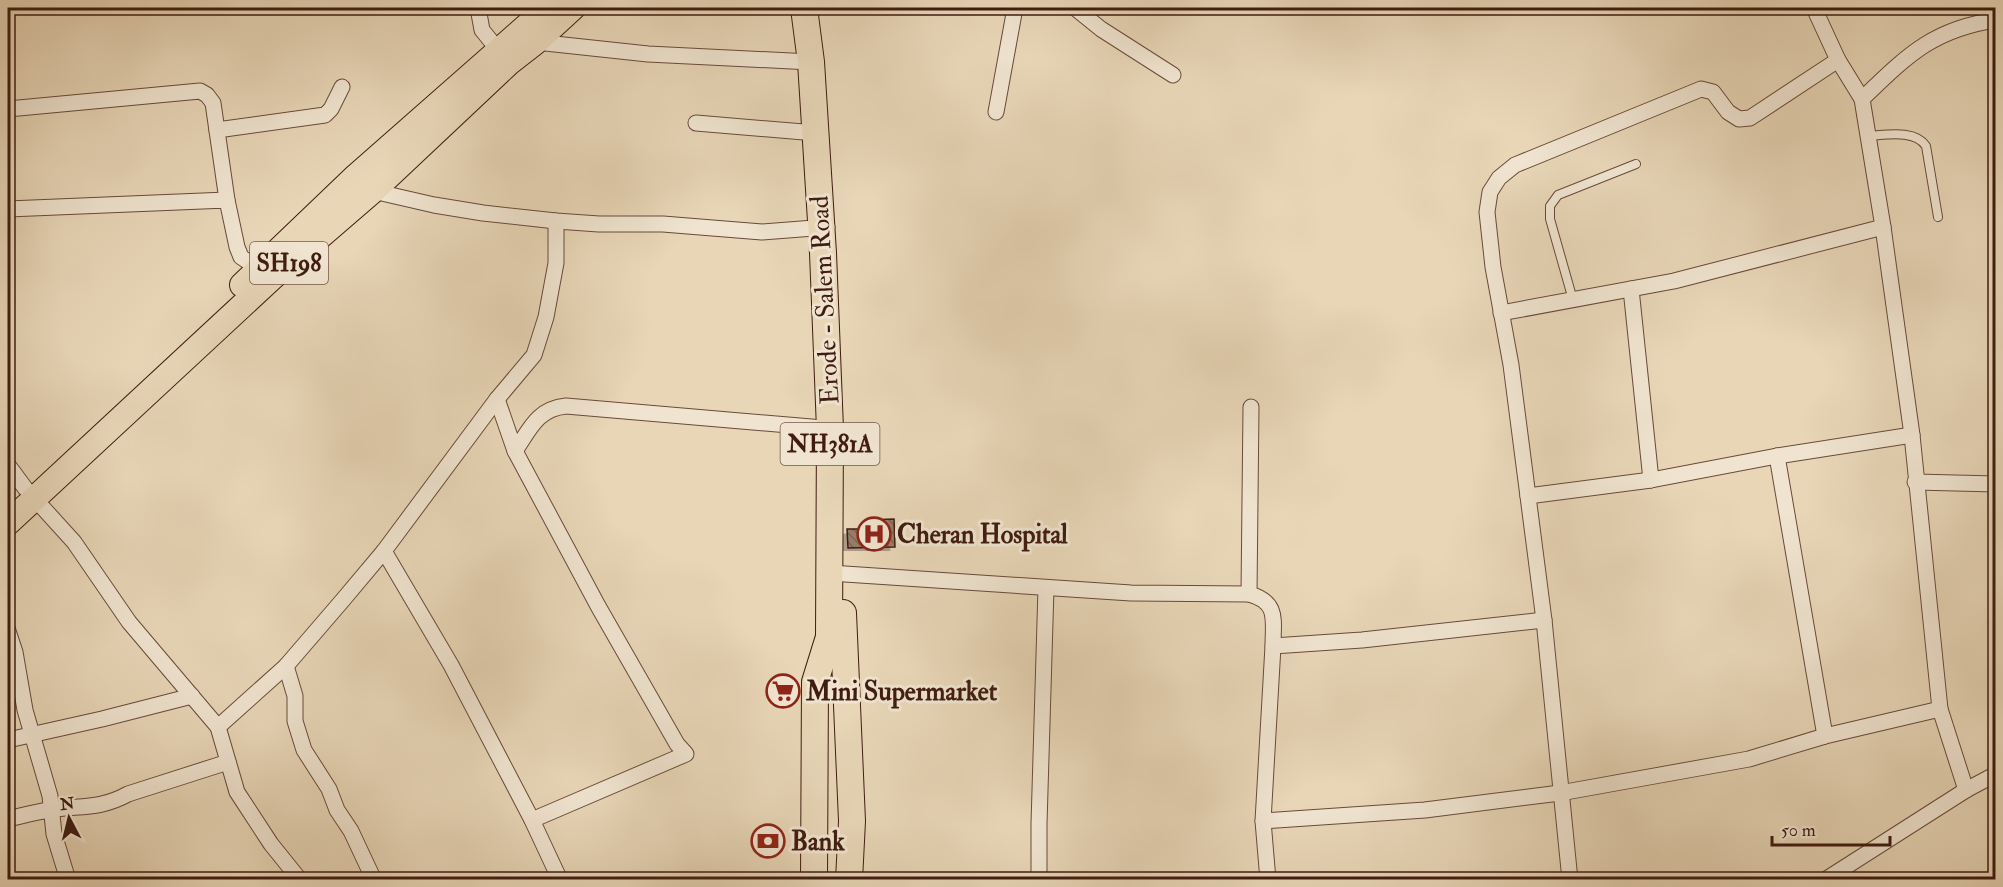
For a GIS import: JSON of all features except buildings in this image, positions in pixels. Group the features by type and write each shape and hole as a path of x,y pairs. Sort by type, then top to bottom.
{"highway":[{"name":"Erode - Salem Road","path":"804,8 812,62 816,134 827,227"},
{"name":"Erode - Salem Road","path":"817,8 825,81 827,227 836,430 836,573 852,821 849,879"},
{"name":"Erode - Salem Road","path":"814,879 815,682 829,637 836,573"},
{"path":"829,637 831,879"}],"main road":[{"name":"SH198","path":"8,523 22,497 504,57 547,8"},
{"name":"SH198","path":"504,57 536,42 573,8"}],"street":[{"path":"478,8 482,30 504,57"},
{"path":"996,112 1015,8"},
{"path":"1075,8 1101,28 1173,75"},
{"path":"1814,8 1838,60 1862,99 1883,227 1912,435 1940,709 1966,790"},
{"path":"1862,99 1899,63 1935,37 1970,24 1995,20"},
{"path":"536,42 648,54 812,62"},
{"path":"1570,879 1544,620 1510,365 1493,267 1487,212 1490,192 1499,178 1515,165 1701,89 1713,92 1728,112 1739,119 1750,118 1838,60"},
{"path":"217,130 326,114 342,87"},
{"path":"8,109 200,91 207,95 213,104 227,200 237,247 241,257 265,273"},
{"path":"696,123 816,134"},
{"path":"365,184 463,210 556,221 663,224 762,232 827,227"},
{"path":"8,209 227,200"},
{"path":"218,728 286,666 384,551 497,399 534,355 546,317 556,263 556,221"},
{"path":"1501,313 1674,281 1883,227"},
{"path":"1631,289 1651,480"},
{"path":"497,399 515,451 598,606 677,744 686,754 532,820"},
{"path":"515,451 535,421 544,412 555,407 566,406 836,430"},
{"path":"1249,594 1251,406"},
{"path":"1528,496 1651,480 1777,456 1912,435"},
{"path":"1777,456 1825,736"},
{"path":"8,465 22,497 74,542 129,622 218,728 237,792 271,843 300,879"},
{"path":"1915,482 1995,484"},
{"path":"384,551 451,665 532,820 560,879"},
{"path":"836,573 1131,593 1249,594 1262,597 1268,602 1273,618 1263,821 1268,879"},
{"path":"1039,879 1046,588"},
{"path":"1273,646 1362,640 1544,620"},
{"path":"8,631 15,652 25,710 50,796 54,834 68,879"},
{"path":"286,666 295,696 295,721 304,750 329,789 337,810 351,831 374,879"},
{"path":"8,740 192,696"},
{"path":"1263,821 1425,810 1560,793 1749,759 1825,736 1940,709"},
{"path":"8,819 51,809 87,808 115,802 128,794 228,762"},
{"path":"1825,879 1995,774"}],"lane":[{"path":"1868,136 1912,136 1922,139 1926,146 1938,217"},
{"path":"1572,300 1550,219 1550,206 1558,195 1636,164"}],"place":[{"name":"Cheran Hospital","path":"874,534"},
{"name":"Mini Supermarket","path":"783,691"},
{"name":"Bank","path":"768,841"}]}
